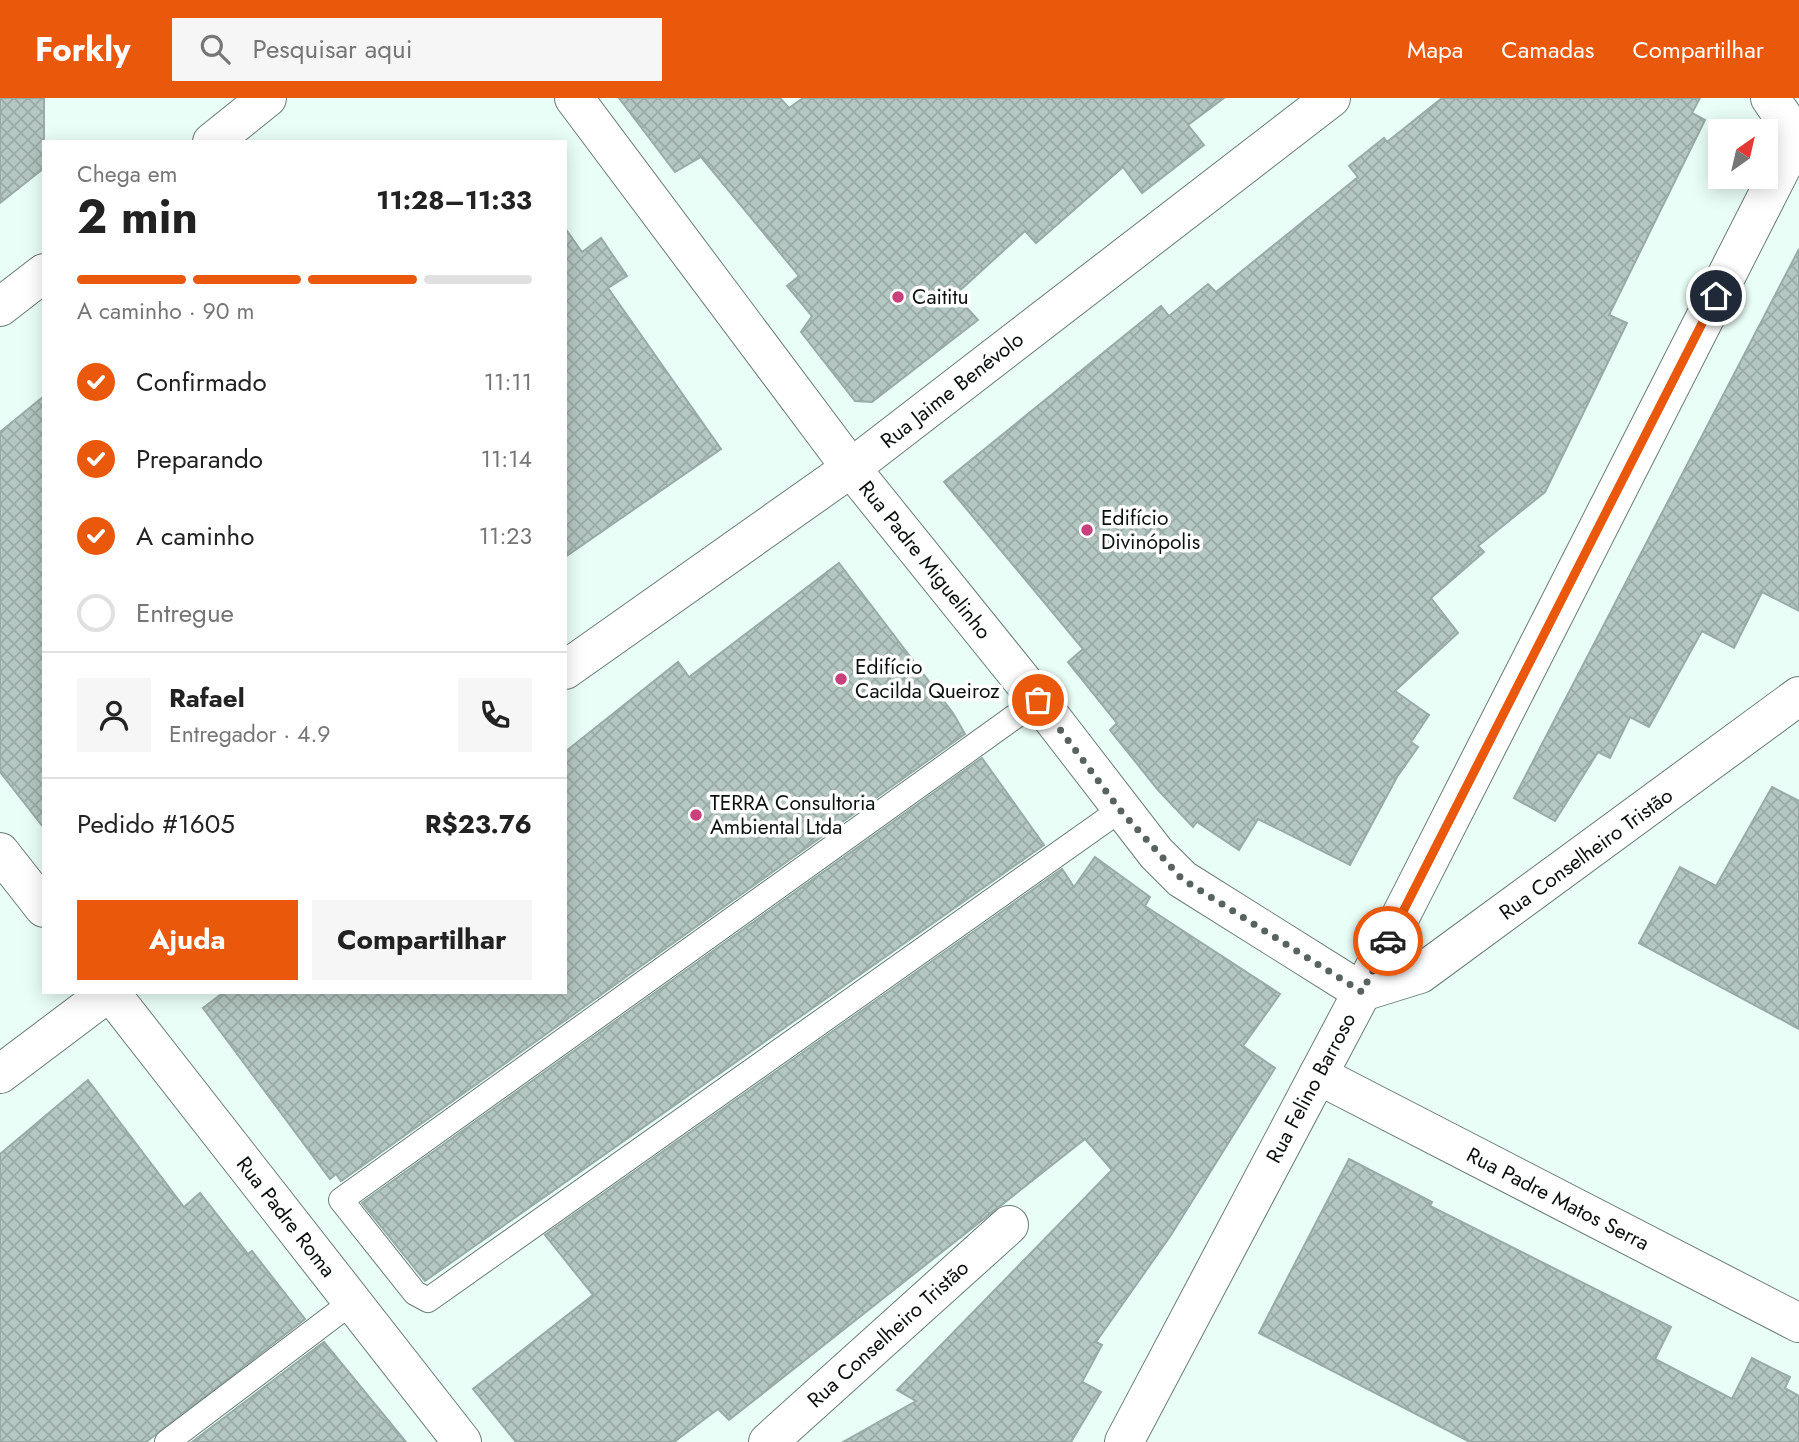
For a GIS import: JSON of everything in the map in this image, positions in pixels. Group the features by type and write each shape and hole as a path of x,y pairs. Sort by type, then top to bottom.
{"street":[{"path":"214,140 267,98"},
{"name":"Rua Padre Miguelinho","path":"574,98 851,468 1038,700 1120,810 1182,879 1362,992"},
{"name":"Rua Jaime Benévolo","path":"567,669 851,468 1331,98"},
{"path":"1770,98 1798,137"},
{"name":"Rua Felino Barroso","path":"1124,1442 1362,992 1798,137"},
{"path":"0,307 42,275"},
{"name":"Rua Conselheiro Tristão","path":"1362,992 1420,974 1799,696"},
{"path":"0,852 42,905"},
{"path":"0,1074 107,994"},
{"name":"Rua Padre Roma","path":"112,994 462,1442"},
{"name":"Rua Padre Matos Serra","path":"1318,1075 1799,1323"},
{"name":"Rua Conselheiro Tristão","path":"768,1442 1009,1225"}],"lane":[{"path":"1038,700 341,1200 415,1293 428,1300 1120,810"},
{"path":"167,1442 352,1302"}],"building":[{"path":"0,98 44,98 42,170 0,203"},
{"path":"619,98 780,98 789,108 803,98 1224,98 1188,125 1204,145 1142,193 1123,167 1036,243 1025,231 955,295 978,320 872,402 855,401 801,332 812,316 787,286 799,276 701,157 675,172"},
{"path":"1442,98 1700,98 1692,113 1705,120 1609,315 1627,323 1545,492 1478,546 1484,552 1431,598 1458,633 1395,691 1429,715 1411,742 1418,747 1397,777 1350,865 1258,819 1239,850 1197,822 1193,827 1158,790 1110,730 1117,723 1068,662 1083,649 944,482 1161,306 1169,316 1208,284 1216,292 1358,177 1349,166 1384,138 1387,142"},
{"path":"567,231 582,252 601,238 627,276 608,288 721,449 567,556"},
{"path":"1799,249 1799,611 1762,592 1734,648 1702,631 1649,727 1630,717 1610,758 1598,752 1555,821 1514,798"},
{"path":"42,398 42,825 0,772 0,432"},
{"path":"839,563 953,713 965,734 341,1181 336,1174 330,1179 203,1008 221,994 567,994 567,750 678,662 689,677"},
{"path":"982,758 1044,845 425,1281 362,1203"},
{"path":"1772,787 1799,801 1799,1029 1639,943 1680,867 1716,886"},
{"path":"1095,857 1150,897 1145,906 1280,994 1243,1046 1275,1068 1171,1235 1096,1342 1102,1345 1082,1382 1101,1392 1071,1442 843,1442 916,1401 897,1390 1112,1170 1085,1139 729,1420 718,1409 674,1442 516,1442 473,1389 593,1295 545,1235 1062,869 1074,887"},
{"path":"88,1080 184,1207 200,1193 248,1254 252,1251 305,1319 146,1442 0,1442 0,1154"},
{"path":"1349,1159 1432,1202 1430,1206 1671,1327 1655,1359 1732,1399 1752,1358 1790,1377 1785,1388 1799,1396 1799,1442 1470,1442 1259,1333"},
{"path":"324,1342 406,1442 192,1442"}],"way so far":[{"path":"1038,700 1120,810 1182,879 1362,992 1388,941"}],"place":[{"name":"Caititu","path":"898,297"},
{"name":"Edifício Divinópolis","path":"1087,530"},
{"name":"Edifício Cacilda Queiroz","path":"841,679"},
{"name":"TERRA Consultoria Ambiental Ltda","path":"696,815"}],"route":[{"path":"1388,941 1716,296"}]}
